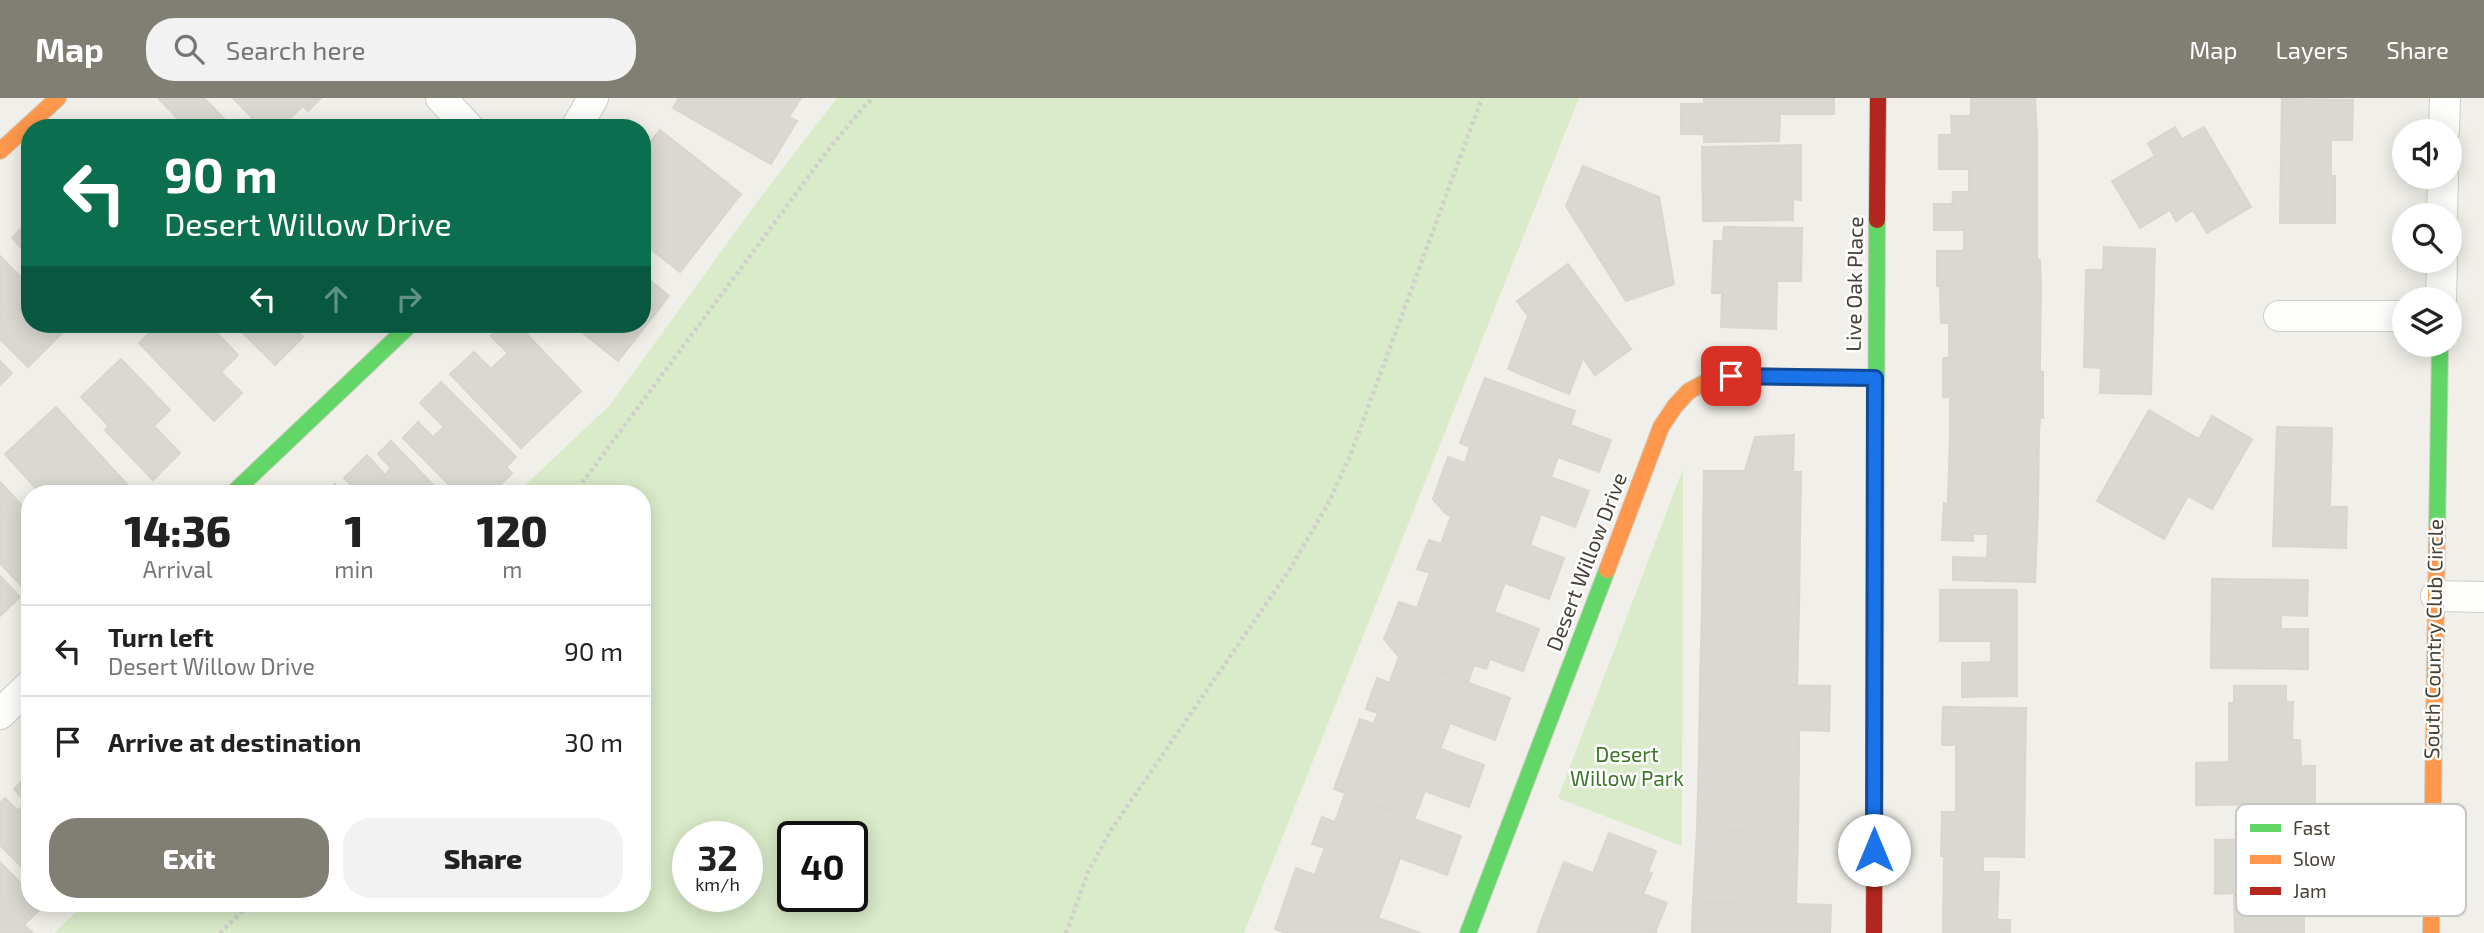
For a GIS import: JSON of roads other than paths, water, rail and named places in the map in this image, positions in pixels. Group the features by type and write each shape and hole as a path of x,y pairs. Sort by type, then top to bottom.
{"street":[{"path":"35,119 58,98"},
{"path":"441,98 461,119"},
{"path":"581,119 593,98"},
{"name":"Live Oak Place","path":"1874,933 1878,98"},
{"path":"2444,119 2445,98"},
{"path":"0,151 21,132"},
{"path":"2280,316 2392,316"},
{"path":"241,485 402,333"},
{"name":"South Country Club Circle","path":"2433,804 2440,357"},
{"name":"Desert Willow Drive","path":"1468,933 1661,426 1679,400 1688,390 1710,379 1731,376 1875,378"},
{"path":"2435,596 2484,597"},
{"path":"0,714 21,694"}],"park label":[{"name":"Desert Willow Park","path":"1627,767"}]}
